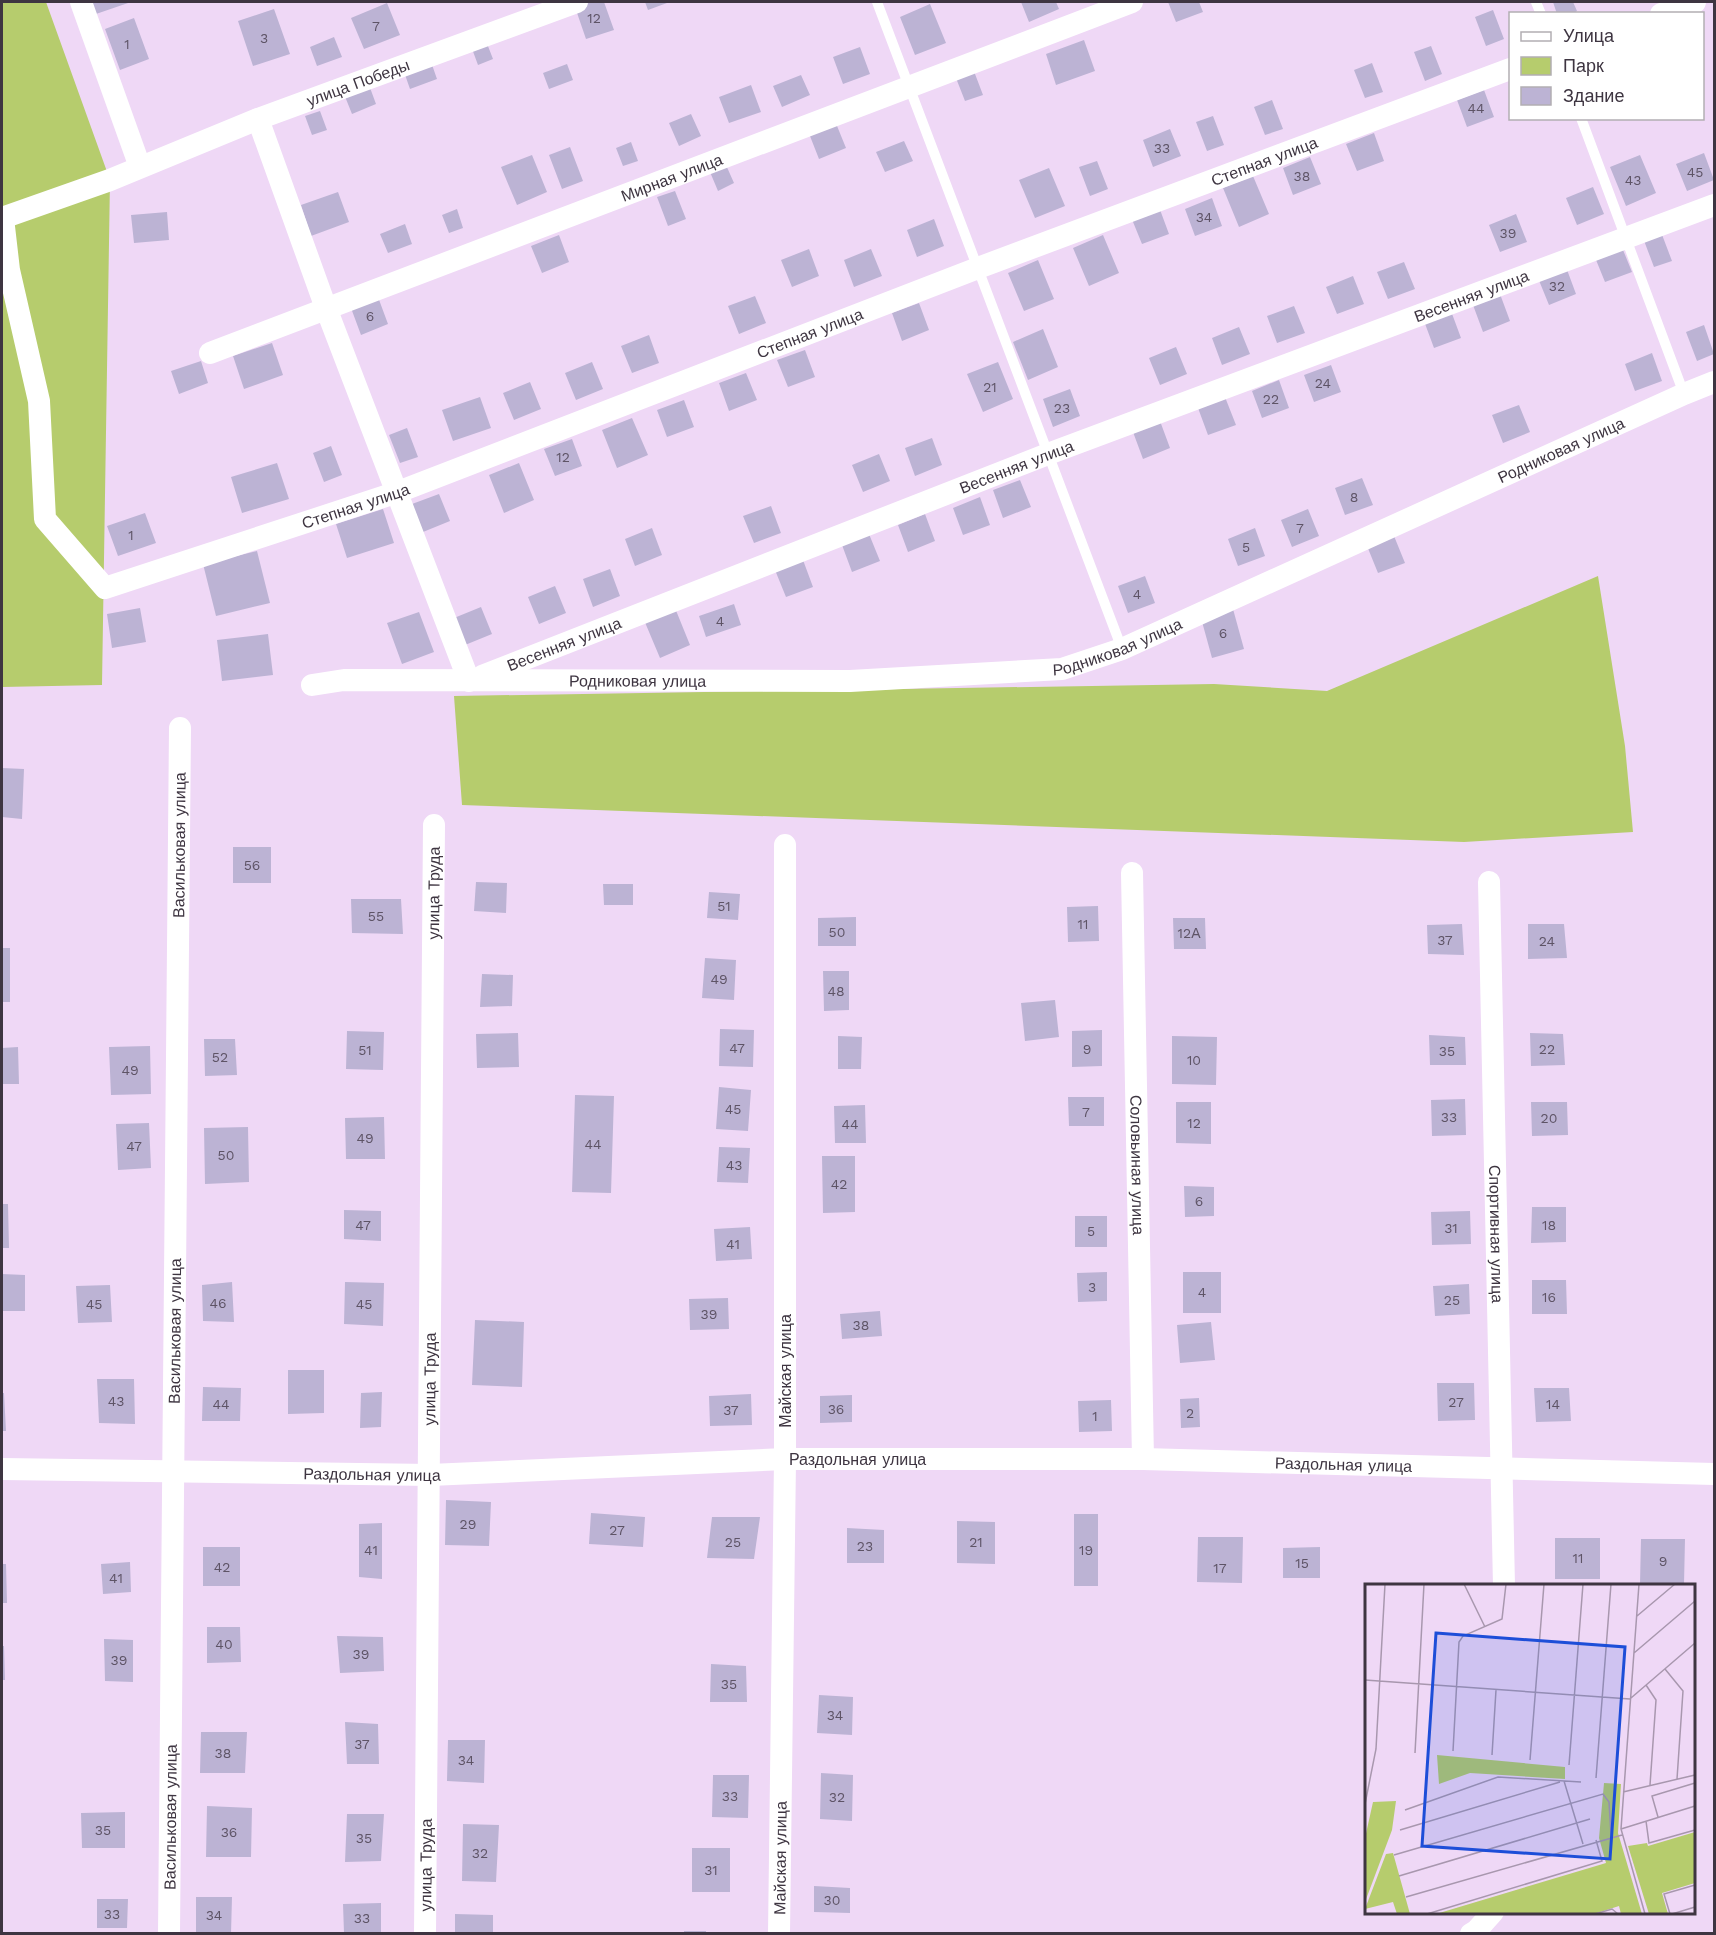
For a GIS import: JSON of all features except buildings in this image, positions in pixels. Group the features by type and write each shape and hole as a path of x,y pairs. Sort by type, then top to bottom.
{"street":[{"path":"81,2 140,166"},
{"name":"улица Победы","path":"2,218 110,180 258,119 577,2"},
{"name":"Мирная улица","path":"210,353 1132,2"},
{"path":"1667,12 1695,2"},
{"name":"Степная улица","path":"2,218 9,270 39,400 45,519 105,588 398,492 978,268 1509,69"},
{"path":"258,119 326,308 469,681"},
{"name":"Весенняя улица","path":"312,685 344,680 469,681 1048,454 1714,205"},
{"name":"Родниковая улица","path":"469,681 850,681 1062,669 1122,648 1714,382"},
{"name":"Васильковая улица","path":"169,1934 180,728"},
{"name":"улица Труда","path":"425,1934 434,825"},
{"name":"Майская улица","path":"779,1934 785,1459 785,845"},
{"name":"Соловьиная улица","path":"1132,873 1143,1459"},
{"name":"Спортивная улица","path":"1489,882 1504,1584"},
{"name":"Раздольная улица","path":"2,1469 430,1475 785,1459 1143,1459 1714,1474"},
{"path":"1471,1934 1491,1914"}],"lane":[{"path":"877,2 1122,648"},
{"path":"1582,120 1684,394"}],"green space":[{"path":"2,2 46,2 110,180 102,685 2,687"},
{"path":"1598,576 1625,746 1633,832 1464,842 462,805 454,696 1214,684 1327,691"}]}
